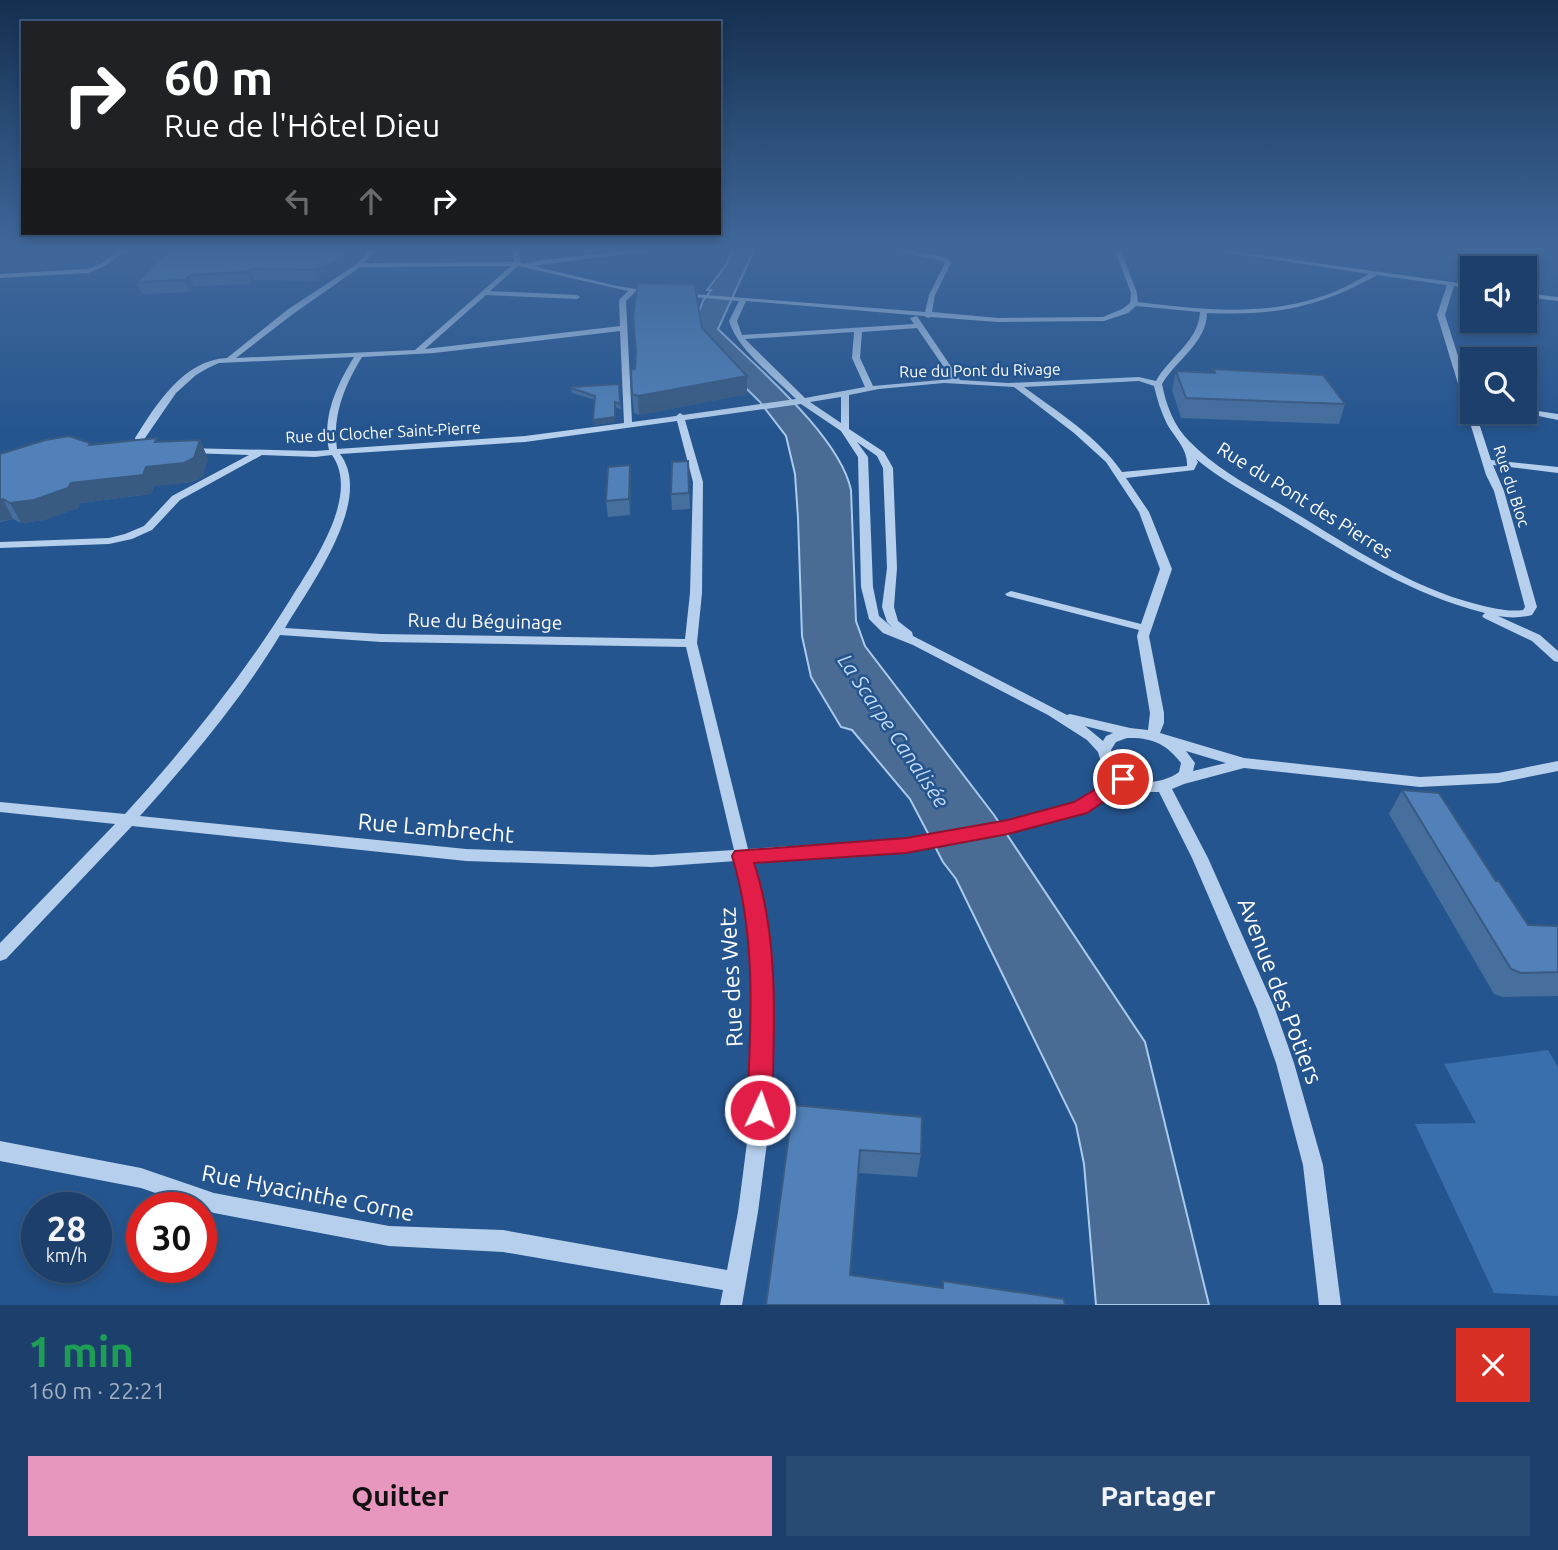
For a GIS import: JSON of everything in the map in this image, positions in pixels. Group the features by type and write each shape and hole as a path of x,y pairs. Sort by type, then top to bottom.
{"street":[{"path":"230,359 294,309"},
{"path":"417,352 465,309"},
{"path":"623,309 628,424"},
{"path":"739,309 733,321 739,337 800,401 881,454 888,464 892,568 888,607 893,622 917,642"},
{"path":"851,309 999,320 1092,320 1120,314 1127,309"},
{"path":"928,316 929,309"},
{"path":"1185,443 1167,414 1158,384 1163,373 1196,336 1202,326 1203,309 1269,309"},
{"name":"Rue du Bloc","path":"1443,309 1441,315 1460,372"},
{"path":"879,326 888,312"},
{"path":"914,315 916,326 958,382"},
{"path":"739,337 858,330 879,326 916,326"},
{"path":"156,449 140,443 140,438 163,401 197,371 213,362 230,359 417,352 624,327"},
{"path":"858,330 856,358 870,388"},
{"path":"0,954 127,822 202,738 246,681 279,631 338,521 344,486 343,465 331,445 334,401 359,355"},
{"name":"Rue du Pont du Rivage","path":"628,424 800,401 870,388 958,382 1016,385 1139,379 1158,384"},
{"path":"1016,385 1088,440 1122,475 1144,512 1166,569 1144,628 1143,643 1157,713 1159,738"},
{"path":"845,394 845,431 863,457 867,587 871,610 873,617 887,630 917,642 1053,712 1092,737 1104,750 1108,765 1123,779 1146,788 1164,788 1182,779 1244,763"},
{"path":"1537,414 1558,417"},
{"path":"680,416 698,482 698,552 691,643"},
{"name":"Rue du Clocher Saint-Pierre","path":"181,450 334,453 366,448 541,438 628,424"},
{"name":"Rue du Bloc","path":"1476,424 1499,491 1531,607 1531,611 1523,615"},
{"name":"Rue du Pont des Pierres","path":"1122,475 1191,468 1193,462 1185,443"},
{"name":"Rue du Pont des Pierres","path":"1185,443 1243,485 1374,565 1416,587 1516,628 1544,644 1558,657"},
{"path":"0,545 109,541 128,537 148,528 176,498 259,453"},
{"path":"1487,461 1558,470"},
{"path":"1011,594 1144,628"},
{"name":"Rue du Pont des Pierres","path":"1458,604 1503,614 1523,615"},
{"name":"Rue du Béguinage","path":"279,631 381,638 691,643"},
{"name":"Rue des Wetz","path":"691,643 699,666 750,881 757,926 762,1064 753,1180 731,1305"},
{"path":"1053,712 1159,738 1244,763 1437,782 1498,778 1558,766"},
{"path":"1104,750 1115,737 1131,733"},
{"path":"1159,738 1175,747 1185,760 1188,768 1182,779"},
{"name":"Rue Lambrecht","path":"0,807 127,822 516,858 628,862 928,843 1008,827 1080,808 1123,779"},
{"name":"Avenue des Potiers","path":"1164,788 1180,814 1266,1009 1285,1063 1313,1165 1330,1305"},
{"name":"Rue Hyacinthe Corne","path":"0,1151 141,1178 214,1203 389,1236 503,1241 736,1282"}],"shaded area":[{"path":"1548,1050 1558,1067 1558,1296 1494,1293 1415,1124 1476,1123 1444,1064"}],"water":[{"name":"La Scarpe Canalisée","path":"700,309 727,309 718,329 795,404 831,447 851,490 856,621 865,646 994,815 1145,1042 1209,1305 1096,1305 1084,1164 1076,1125 956,879 943,862 910,799 852,730 841,727 811,677 802,636 795,474 786,436 760,402 703,346 698,314"}],"building":[{"path":"634,309 699,309 702,328 747,376 638,396 632,394 631,370 635,369 636,353"},
{"path":"1213,369 1323,375 1345,404 1186,398 1176,371 1215,373"},
{"path":"619,384 620,404 615,402 615,417 593,420 595,396 571,388 571,387"},
{"path":"69,436 90,443 89,445 157,438 155,442 200,440 194,458 184,463 146,467 143,475 71,483 68,488 34,500 10,503 0,500 0,454 45,440"},
{"path":"688,461 689,493 671,494 672,462"},
{"path":"630,465 629,499 606,501 608,467"},
{"path":"1402,790 1439,793 1528,925 1558,926 1558,972 1521,973 1511,969"},
{"path":"793,1105 922,1117 921,1154 860,1150 850,1275 943,1288 943,1281 1064,1299 1065,1305 766,1305"}],"route":[{"path":"760,1110 762,1019 757,926 750,881 742,856 928,843 1008,827 1054,817 1088,805 1123,779"}]}
